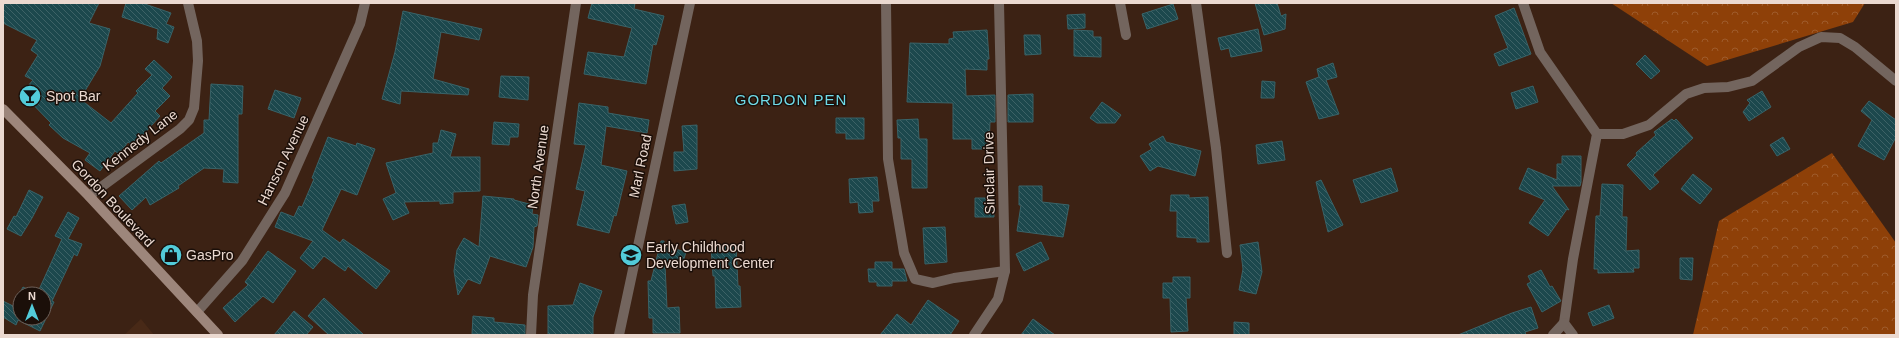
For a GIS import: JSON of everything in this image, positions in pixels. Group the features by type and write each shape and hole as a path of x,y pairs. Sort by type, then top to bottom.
{"street":[{"name":"Kennedy Lane","path":"89,196 180,129 189,120 194,108 198,41 188,3"},
{"name":"Hanson Avenue","path":"197,312 242,261 285,193 360,24 365,3"},
{"name":"North Avenue","path":"531,335 533,295 576,3"},
{"name":"Marl Road","path":"619,335 690,3"},
{"path":"886,3 888,159 904,253 915,279 933,283 954,278 1005,271"},
{"name":"Sinclair Drive","path":"974,335 998,299 1005,271 999,3"},
{"path":"1120,3 1126,35"},
{"path":"1196,3 1216,148 1227,253"},
{"path":"1523,3 1540,52 1597,134 1573,259 1564,323 1553,335"},
{"path":"1597,134 1623,134 1649,125 1686,94 1704,88 1728,87 1752,80 1799,47 1821,37 1840,38 1855,47 1896,81"},
{"name":"Gordon Boulevard","path":"3,109 89,196 218,335"},
{"path":"1564,323 1572,335"}],"shaded area":[{"path":"141,319 154,335 124,335"}],"green space":[{"path":"1611,3 1865,3 1853,22 1707,66"},
{"path":"1832,153 1896,243 1896,335 1693,335 1719,221"}],"building":[{"path":"3,3 99,3 89,23 110,29 100,66 80,99 111,123 138,93 136,91 152,75 145,69 154,60 172,77 162,88 170,96 155,111 160,116 133,146 128,142 119,154 115,151 100,171 85,160 90,153 63,138 49,125 51,123 22,93 33,80 25,76 38,55 31,50 37,40 3,23"},
{"path":"126,3 142,3 171,13 166,24 174,27 168,43 157,39 158,29 122,17"},
{"path":"592,3 635,3 634,9 664,16 656,45 653,44 646,84 584,74 588,52 624,57 632,28 588,18"},
{"path":"1255,3 1277,3 1281,16 1286,14 1285,29 1264,35"},
{"path":"1173,4 1178,19 1147,29 1142,14"},
{"path":"1514,8 1531,54 1499,66 1494,54 1508,48 1495,16"},
{"path":"403,11 482,29 479,40 441,32 433,79 469,89 468,95 401,91 400,104 382,99 395,52"},
{"path":"1085,14 1085,28 1068,29 1067,15"},
{"path":"1258,29 1262,51 1231,57 1229,48 1221,50 1218,38"},
{"path":"987,30 989,59 987,59 987,70 965,69 966,96 995,95 995,122 990,122 989,149 972,149 972,139 953,139 953,103 907,102 910,43 949,44 949,39 954,38 953,32"},
{"path":"1074,30 1093,31 1093,37 1101,37 1101,57 1074,56"},
{"path":"1024,35 1040,35 1041,54 1025,55"},
{"path":"1645,55 1660,71 1651,79 1636,64"},
{"path":"1333,63 1337,77 1326,80 1339,114 1319,119 1306,82 1319,77 1317,69"},
{"path":"501,76 529,77 528,100 499,97"},
{"path":"1262,81 1275,82 1274,98 1261,98"},
{"path":"211,84 243,86 242,114 238,114 238,183 223,182 224,169 204,168 178,186 179,188 150,205 146,197 132,210 119,196 159,161 161,163 204,133 204,120 209,120"},
{"path":"1533,86 1538,102 1516,109 1511,93"},
{"path":"275,90 301,98 294,118 268,109"},
{"path":"1762,91 1771,107 1749,121 1743,112 1750,103 1747,100"},
{"path":"1033,94 1033,122 1008,122 1008,95"},
{"path":"1869,101 1896,120 1896,137 1884,160 1858,146 1872,120 1861,111"},
{"path":"1102,102 1121,115 1115,123 1097,123 1090,118"},
{"path":"579,103 608,107 608,113 649,120 647,133 606,126 601,165 627,171 616,216 614,215 609,233 577,225 585,191 576,189 586,145 574,144"},
{"path":"836,118 864,118 864,139 846,139 846,133 836,133"},
{"path":"918,119 919,139 927,139 927,188 912,188 912,159 901,159 901,138 898,138 897,120"},
{"path":"1672,119 1674,121 1676,119 1693,138 1653,175 1659,182 1650,190 1627,165 1637,155 1636,153 1656,135 1654,132"},
{"path":"494,122 519,124 518,137 510,137 509,145 492,144"},
{"path":"697,125 697,169 674,171 674,152 684,152 682,126"},
{"path":"441,130 456,134 450,157 480,157 480,191 453,192 453,203 440,204 440,201 404,202 409,213 393,220 383,199 396,193 386,163 433,153 433,143 438,143"},
{"path":"1163,136 1166,142 1201,151 1195,176 1158,166 1150,171 1140,156 1152,149 1149,144"},
{"path":"328,137 356,146 357,143 375,149 357,195 341,189 322,230 340,243 343,239 390,271 376,289 348,266 345,271 324,256 313,269 300,258 313,241 275,227 281,212 294,217 299,206 302,207 314,179 312,178"},
{"path":"1783,137 1790,149 1777,156 1770,145"},
{"path":"1282,141 1285,160 1258,164 1256,145"},
{"path":"1562,156 1581,156 1581,182 1580,186 1552,186 1569,210 1567,209 1548,236 1529,223 1545,200 1519,189 1528,168 1557,180 1557,164 1562,164"},
{"path":"1391,168 1398,191 1361,203 1353,180"},
{"path":"1693,174 1712,189 1700,204 1681,189"},
{"path":"877,177 879,201 872,201 873,212 859,213 858,202 850,203 849,179"},
{"path":"1321,180 1343,225 1328,232 1316,182"},
{"path":"1602,184 1623,185 1622,217 1627,217 1626,251 1639,250 1639,268 1633,268 1634,272 1598,273 1598,269 1594,269 1596,216 1600,216"},
{"path":"1019,186 1042,186 1042,202 1069,205 1063,237 1017,231 1021,205 1019,205"},
{"path":"29,190 43,197 21,236 7,229 14,216 16,217"},
{"path":"1171,195 1189,195 1189,198 1208,197 1209,242 1197,242 1197,238 1177,237 1177,211 1170,211"},
{"path":"483,196 514,199 533,205 532,214 538,215 537,226 534,227 533,247 526,267 490,256 480,284 468,279 458,295 454,271 457,250 464,238 479,247"},
{"path":"975,198 993,198 994,217 975,217"},
{"path":"685,204 688,222 676,224 672,206"},
{"path":"68,212 79,218 68,239 82,244 77,256 74,254 52,301 52,286 41,286 62,239 55,236"},
{"path":"945,227 947,262 925,264 923,228"},
{"path":"661,241 664,241 664,246 686,252 681,269 665,265 667,308 679,307 680,333 653,333 653,318 649,318 648,281 651,281"},
{"path":"1041,242 1049,259 1024,271 1016,254"},
{"path":"1258,242 1262,272 1256,294 1239,290 1243,269 1240,245"},
{"path":"736,245 738,286 740,286 741,307 716,308 715,276 713,276 711,246"},
{"path":"268,251 296,271 273,303 263,296 235,322 223,308 248,285 245,282"},
{"path":"1680,258 1693,258 1692,280 1680,279"},
{"path":"875,262 892,262 892,269 904,269 907,281 892,281 892,286 877,286 877,282 869,282 868,269 875,269"},
{"path":"1541,270 1550,287 1552,286 1561,301 1542,312 1527,284 1531,282 1528,276"},
{"path":"1173,277 1190,277 1190,298 1186,298 1188,331 1171,332 1170,298 1163,298 1163,283 1173,283"},
{"path":"580,283 602,291 593,317 593,335 548,335 548,306 573,305"},
{"path":"324,298 364,335 329,335 308,316"},
{"path":"928,300 959,321 950,335 880,335 897,314 911,325"},
{"path":"3,301 12,306 12,323 3,317"},
{"path":"1609,305 1614,318 1593,326 1588,313"},
{"path":"1531,307 1538,328 1525,332 1526,335 1458,335 1512,313"},
{"path":"294,311 313,327 306,335 274,335"},
{"path":"473,316 494,318 494,322 525,325 525,335 472,334"},
{"path":"1033,319 1055,335 1021,335"},
{"path":"1234,322 1249,323 1249,335 1234,335"},
{"path":"30,326 42,326 40,331"}],"place":[{"name":"Spot Bar","path":"30,96"},
{"name":"GasPro","path":"171,255"},
{"name":"Early Childhood Development Center","path":"631,255"}],"district":[{"name":"GORDON PEN","path":"791,99"}]}
